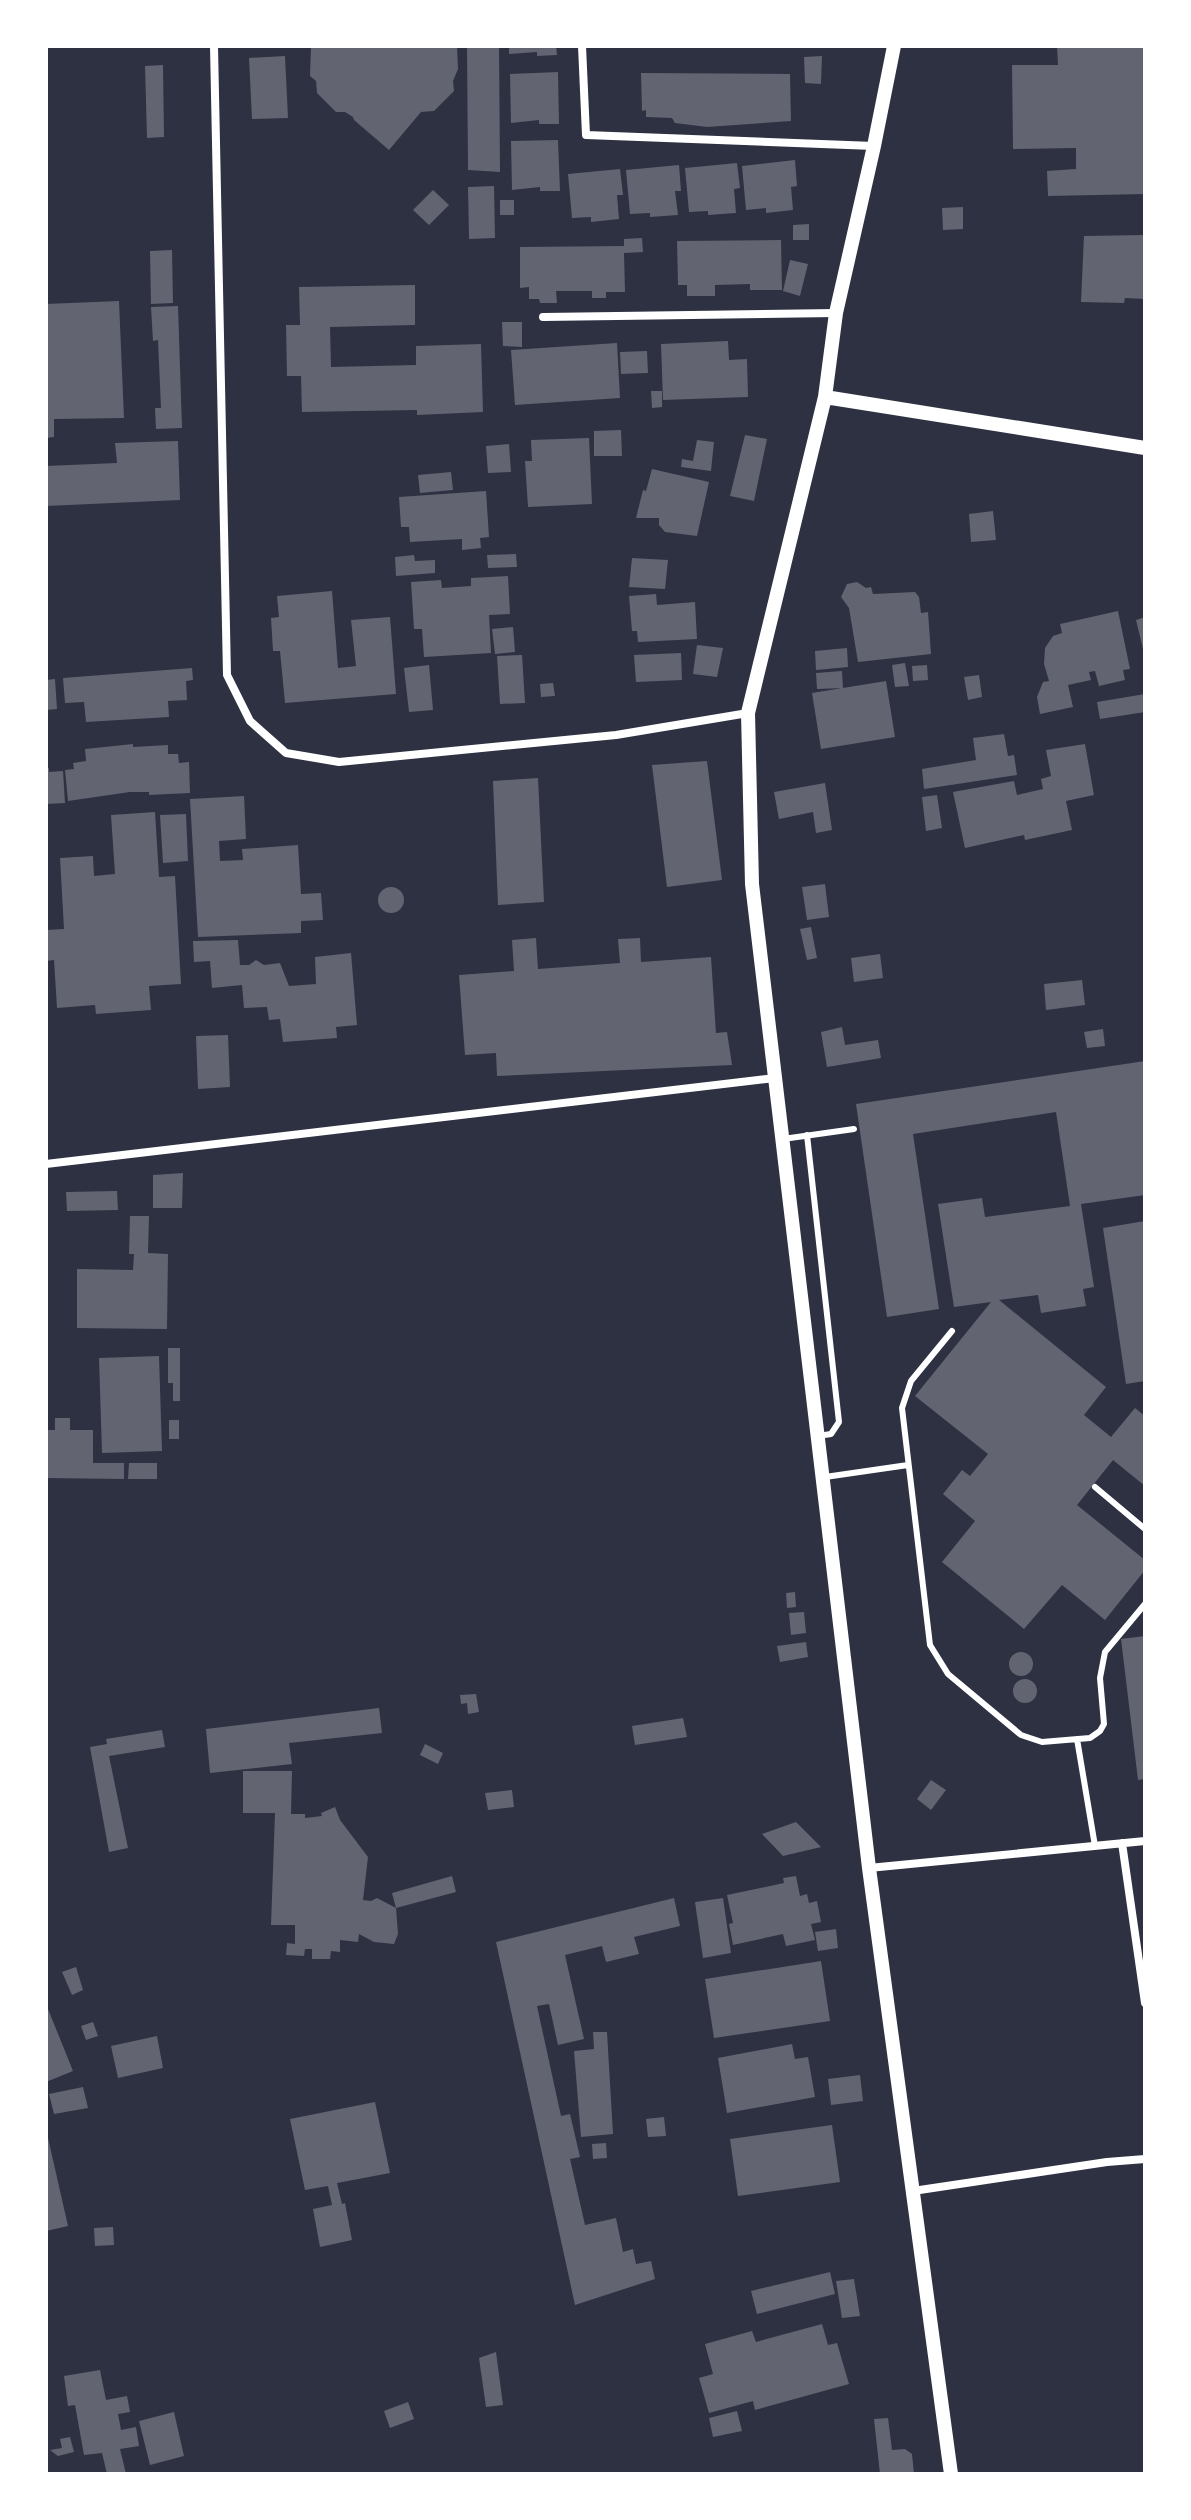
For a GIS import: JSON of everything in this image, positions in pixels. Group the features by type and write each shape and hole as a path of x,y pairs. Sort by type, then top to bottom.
{"street":[{"path":"214,46 227,675 250,721 286,753 339,762 616,735 748,713"},
{"path":"582,46 586,135 874,146"},
{"path":"894,46 836,313 825,397 748,713 752,884 869,1868 951,2474"},
{"path":"543,317 836,313"},
{"path":"825,397 1145,448"},
{"path":"46,1164 775,1078"},
{"path":"869,1868 1145,1841"},
{"path":"1122,1843 1145,2003"},
{"path":"913,2191 1145,2159"}],"lane":[{"path":"782,1139 854,1129"},
{"path":"807,1135 839,1422 831,1434 818,1436"},
{"path":"952,1331 911,1381 904,1398 903,1418 930,1645 941,1666 1021,1735 1042,1742 1096,1735 1104,1724 1100,1678 1105,1652 1145,1604"},
{"path":"823,1478 908,1465"},
{"path":"1095,1487 1145,1529"},
{"path":"1077,1739 1095,1846"}],"building":[{"path":"311,46 457,46 458,69 453,81 454,91 434,111 421,112 389,150 353,117 345,112 336,112 317,93 316,81 310,76"},
{"path":"467,46 499,46 500,172 468,170"},
{"path":"509,46 556,46 557,55 537,56 537,52 509,54"},
{"path":"1057,46 1145,46 1145,194 1048,196 1047,171 1076,169 1076,148 1013,149 1012,65 1058,65"},
{"path":"285,56 288,118 252,119 249,58"},
{"path":"822,56 821,84 805,83 804,57"},
{"path":"163,65 164,137 147,138 145,66"},
{"path":"558,72 559,124 539,124 539,120 511,123 510,74"},
{"path":"641,73 790,74 791,121 707,127 675,123 672,118 646,117 646,110 642,111"},
{"path":"558,140 560,191 540,191 540,187 512,190 511,141"},
{"path":"795,160 797,186 791,187 793,210 766,213 766,208 746,210 742,166"},
{"path":"737,163 740,188 734,189 736,213 708,215 708,211 689,212 685,168"},
{"path":"679,165 681,191 675,191 678,215 650,217 650,213 630,214 626,170"},
{"path":"620,169 623,195 617,195 619,219 591,222 591,217 572,218 568,174"},
{"path":"494,186 495,238 469,239 468,187"},
{"path":"433,190 449,205 429,225 413,210"},
{"path":"500,200 514,200 514,215 500,215"},
{"path":"963,207 963,229 943,230 942,208"},
{"path":"809,224 809,240 793,240 793,225"},
{"path":"1145,235 1145,299 1125,298 1124,303 1081,302 1084,236"},
{"path":"642,238 643,252 624,253 625,292 606,292 606,298 592,298 592,291 556,291 557,303 540,303 539,299 529,299 529,287 520,288 520,247 624,246 624,239"},
{"path":"781,240 782,290 750,290 750,284 715,285 715,296 687,296 687,285 678,285 677,241"},
{"path":"172,250 173,303 151,304 150,251"},
{"path":"790,260 808,264 800,296 783,291"},
{"path":"415,285 415,325 330,327 331,367 416,365 416,346 481,344 483,412 417,415 417,410 302,412 301,376 287,376 286,325 300,325 299,287"},
{"path":"119,301 124,418 54,419 54,437 46,438 46,304"},
{"path":"178,306 182,428 156,429 155,408 161,408 158,340 153,341 151,307"},
{"path":"502,322 522,322 522,347 503,346"},
{"path":"728,341 729,360 747,359 748,397 663,400 661,344"},
{"path":"617,343 620,398 515,405 511,350"},
{"path":"647,351 648,373 621,374 620,352"},
{"path":"651,391 662,391 662,407 652,408"},
{"path":"621,430 622,456 594,456 594,431"},
{"path":"745,435 767,439 754,501 730,496"},
{"path":"589,438 592,504 528,507 525,461 532,461 531,440"},
{"path":"697,440 714,442 711,471 681,467 682,459 693,461"},
{"path":"178,441 180,500 46,506 46,466 117,463 115,443"},
{"path":"509,444 511,472 488,473 486,446"},
{"path":"652,469 709,482 697,536 665,532 659,525 659,518 636,518"},
{"path":"451,472 453,490 420,493 418,475"},
{"path":"486,491 489,537 480,538 481,548 462,550 462,539 410,542 409,527 401,527 399,497"},
{"path":"993,511 996,540 971,542 969,514"},
{"path":"516,554 517,567 488,568 487,555"},
{"path":"414,555 415,561 435,560 435,573 396,576 395,557"},
{"path":"632,558 668,560 665,589 629,587"},
{"path":"508,576 510,614 489,615 491,653 424,657 422,629 414,629 411,582 441,580 442,588 471,586 471,578"},
{"path":"857,582 866,588 871,587 873,594 915,592 919,597 921,613 928,612 931,654 858,662 849,608 841,597 847,584"},
{"path":"332,591 338,668 356,666 351,620 390,617 396,694 285,703 280,651 273,651 271,618 279,617 277,596"},
{"path":"656,594 657,605 695,602 697,639 638,642 637,631 632,631 629,596"},
{"path":"1118,611 1130,669 1123,670 1125,680 1099,686 1095,671 1089,672 1091,680 1068,685 1073,707 1040,714 1037,697 1043,682 1049,681 1044,664 1045,648 1053,636 1062,633 1060,624"},
{"path":"1145,617 1145,652 1144,653 1136,620"},
{"path":"513,627 515,652 495,654 492,629"},
{"path":"697,645 723,648 717,677 693,674"},
{"path":"847,648 848,667 816,670 815,651"},
{"path":"681,653 682,680 636,682 634,655"},
{"path":"522,655 525,703 500,704 497,656"},
{"path":"905,663 909,686 895,687 892,665"},
{"path":"429,665 433,710 409,712 404,668"},
{"path":"927,665 928,680 913,681 912,666"},
{"path":"192,668 193,680 186,681 187,700 168,701 169,717 86,722 84,702 65,703 63,678"},
{"path":"842,671 843,688 817,689 816,673"},
{"path":"979,675 982,697 968,700 964,677"},
{"path":"55,679 57,709 46,710 46,680"},
{"path":"886,681 895,737 821,749 812,693"},
{"path":"553,683 555,696 541,697 540,684"},
{"path":"1145,694 1145,712 1100,719 1097,702"},
{"path":"1004,734 1008,756 1014,755 1017,775 924,789 922,769 976,760 973,738"},
{"path":"133,744 133,747 168,745 168,754 178,754 179,763 189,762 190,793 149,795 149,792 130,792 68,801 65,770 74,769 73,763 86,761 85,749"},
{"path":"1085,744 1094,795 1066,801 1072,830 1025,840 1024,835 965,848 953,792 1014,781 1017,795 1043,789 1041,779 1051,776 1046,750"},
{"path":"707,761 722,880 667,887 652,765"},
{"path":"49,768 49,772 63,771 65,803 46,804 46,769"},
{"path":"538,778 544,902 498,905 493,781"},
{"path":"825,783 832,830 816,833 813,812 779,819 774,792"},
{"path":"937,795 942,828 926,831 922,797"},
{"path":"244,796 246,839 219,841 220,861 243,860 242,849 298,845 301,894 321,893 323,920 301,921 301,933 198,937 190,799"},
{"path":"155,812 159,877 175,876 181,984 149,986 151,1010 96,1014 95,1005 57,1008 54,960 46,961 46,930 64,929 60,858 93,856 94,876 115,874 111,815"},
{"path":"186,814 188,861 163,863 160,815"},
{"path":"825,884 829,917 807,920 802,887"},
{"path":"391,887 401,890 404,900 401,910 391,913 381,910 378,900 381,890"},
{"path":"811,927 817,958 807,960 800,929"},
{"path":"536,938 538,969 620,963 618,939 640,938 641,962 711,957 716,1033 727,1032 732,1065 497,1076 496,1053 465,1055 459,975 514,971 512,940"},
{"path":"238,940 240,965 249,965 256,960 264,965 280,963 289,986 316,984 315,957 351,953 357,1025 336,1027 337,1038 283,1042 280,1019 269,1020 267,1007 244,1008 242,985 212,988 210,961 194,962 193,941"},
{"path":"880,954 883,978 854,982 851,958"},
{"path":"1082,980 1085,1005 1046,1010 1044,984"},
{"path":"842,1027 845,1045 878,1040 881,1058 827,1067 821,1032"},
{"path":"1103,1029 1105,1046 1087,1048 1084,1032"},
{"path":"228,1035 230,1087 198,1089 196,1036"},
{"path":"1145,1061 1145,1195 1081,1204 1094,1287 1083,1289 1086,1306 1041,1313 1038,1295 999,1300 1106,1387 1084,1415 1111,1437 1135,1408 1145,1416 1145,1486 1113,1460 1077,1505 1145,1560 1145,1570 1105,1620 1062,1585 1024,1629 942,1562 975,1521 943,1494 962,1470 970,1476 988,1454 915,1396 991,1302 954,1307 938,1204 982,1198 985,1217 1070,1206 1056,1112 913,1134 939,1309 887,1317 856,1104"},
{"path":"183,1173 182,1208 153,1208 153,1175"},
{"path":"117,1191 118,1210 67,1211 66,1192"},
{"path":"130,1216 149,1216 148,1253 168,1254 167,1329 77,1328 77,1269 133,1270 134,1254 129,1254"},
{"path":"1145,1221 1145,1381 1126,1384 1103,1228"},
{"path":"168,1348 180,1348 180,1401 173,1401 173,1383 168,1383"},
{"path":"159,1356 162,1451 102,1453 99,1358"},
{"path":"55,1418 70,1418 70,1430 93,1430 93,1463 124,1463 124,1479 46,1478 46,1430 55,1430"},
{"path":"169,1420 179,1420 179,1439 169,1439"},
{"path":"129,1463 157,1463 157,1479 128,1479"},
{"path":"795,1592 796,1607 787,1608 786,1593"},
{"path":"804,1612 806,1633 791,1635 789,1613"},
{"path":"1145,1636 1145,1779 1138,1780 1121,1639"},
{"path":"806,1642 808,1657 780,1662 777,1646"},
{"path":"1021,1652 1029,1656 1033,1664 1029,1672 1021,1676 1013,1672 1009,1664 1013,1656"},
{"path":"1025,1679 1033,1683 1037,1691 1033,1699 1025,1703 1017,1699 1013,1691 1017,1683"},
{"path":"476,1694 479,1712 468,1714 467,1703 461,1704 460,1695"},
{"path":"379,1708 382,1733 289,1743 292,1764 210,1773 206,1729"},
{"path":"683,1718 687,1737 635,1745 632,1726"},
{"path":"162,1730 165,1747 109,1756 128,1848 109,1852 90,1747 107,1744 106,1739"},
{"path":"425,1744 443,1753 438,1764 420,1755"},
{"path":"243,1771 292,1771 291,1814 305,1814 305,1818 322,1816 321,1813 335,1807 340,1820 368,1857 363,1900 377,1898 396,1908 398,1934 394,1944 374,1942 359,1934 358,1942 340,1940 340,1952 331,1951 330,1959 312,1959 312,1949 305,1949 304,1956 286,1955 287,1943 295,1944 295,1925 271,1925 275,1813 243,1813"},
{"path":"931,1780 946,1790 931,1810 917,1799"},
{"path":"512,1790 514,1807 488,1810 485,1793"},
{"path":"796,1822 821,1847 783,1856 762,1834"},
{"path":"452,1876 456,1892 396,1908 392,1893"},
{"path":"796,1876 800,1896 807,1894 809,1903 817,1901 821,1922 811,1924 815,1940 786,1946 783,1934 733,1945 729,1924 733,1923 727,1895 784,1883 783,1878"},
{"path":"674,1898 680,1926 634,1937 639,1954 606,1962 602,1946 565,1955 584,2039 558,2045 549,2004 537,2006 561,2116 570,2114 580,2157 570,2159 585,2225 616,2218 623,2252 633,2249 636,2264 651,2261 655,2279 575,2305 496,1942"},
{"path":"723,1898 731,1953 703,1958 695,1902"},
{"path":"836,1929 838,1948 818,1951 815,1932"},
{"path":"821,1961 830,2021 714,2038 705,1979"},
{"path":"76,1967 83,1990 72,1995 62,1972"},
{"path":"46,2004 73,2071 46,2082"},
{"path":"93,2022 98,2036 86,2040 81,2026"},
{"path":"593,2032 607,2032 613,2134 581,2137 574,2051 594,2049"},
{"path":"157,2036 163,2068 118,2078 111,2046"},
{"path":"792,2044 795,2059 808,2057 815,2097 727,2113 718,2058"},
{"path":"860,2075 863,2101 831,2105 828,2079"},
{"path":"83,2087 88,2108 54,2114 49,2094"},
{"path":"375,2102 390,2173 337,2183 342,2204 345,2203 352,2240 320,2247 313,2209 332,2205 328,2186 305,2190 290,2119"},
{"path":"664,2117 666,2136 648,2137 646,2119"},
{"path":"832,2125 840,2182 738,2196 730,2139"},
{"path":"46,2129 68,2226 46,2231"},
{"path":"606,2143 607,2158 593,2159 592,2144"},
{"path":"113,2227 114,2245 95,2246 94,2228"},
{"path":"830,2272 835,2294 757,2314 751,2291"},
{"path":"854,2279 860,2316 842,2318 836,2281"},
{"path":"822,2324 828,2345 837,2343 849,2384 755,2410 753,2401 709,2413 699,2378 713,2374 705,2344 752,2331 756,2342"},
{"path":"496,2352 503,2405 486,2407 479,2358"},
{"path":"100,2370 106,2400 127,2396 130,2412 118,2414 121,2430 136,2427 139,2446 120,2449 126,2474 107,2474 102,2453 84,2455 75,2405 68,2406 64,2376"},
{"path":"408,2402 414,2419 390,2428 384,2411"},
{"path":"737,2411 742,2431 713,2437 709,2418"},
{"path":"174,2412 184,2456 150,2465 139,2421"},
{"path":"888,2418 892,2450 905,2449 912,2454 914,2474 880,2474 874,2419"},
{"path":"70,2437 74,2452 58,2456 50,2450 62,2448 60,2439"}]}
